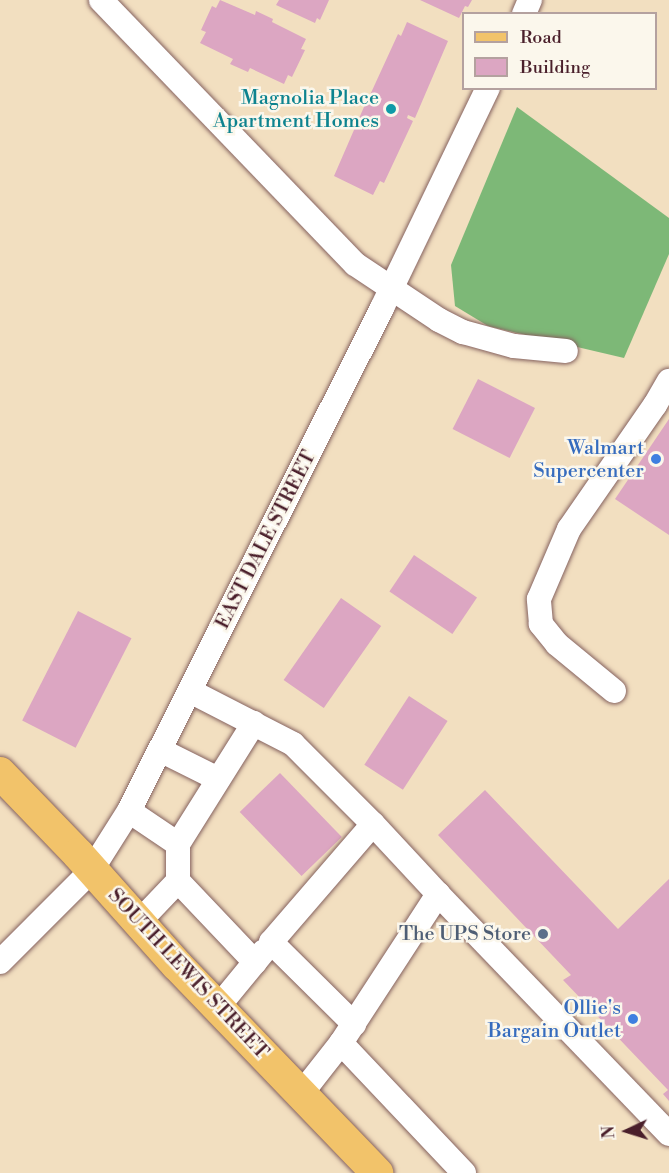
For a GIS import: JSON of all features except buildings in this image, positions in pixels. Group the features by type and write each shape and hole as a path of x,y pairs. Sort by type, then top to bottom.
{"main road":[{"name":"SOUTH LEWIS STREET","path":"0,773 78,854 138,923 377,1173"}],"street":[{"path":"101,0 355,264 439,320 463,332 514,346 566,351"},
{"name":"EAST DALE STREET","path":"0,962 91,871 129,811 391,288 487,90"},
{"path":"614,691 557,644 541,624 539,599 569,529 656,405 669,381"},
{"path":"190,691 293,744 373,824 669,1134"},
{"path":"254,723 178,844 178,881 255,962"},
{"path":"160,750 219,779"},
{"path":"129,811 178,844"},
{"path":"218,1007 373,824"},
{"path":"138,923 178,881"},
{"path":"301,1094 347,1034 438,894"},
{"path":"271,942 464,1173"}],"green space":[{"path":"517,107 669,218 669,254 624,358 488,326 455,306 451,265"}],"place":[{"name":"Magnolia Place Apartment Homes","path":"391,109"},
{"name":"Walmart Supercenter","path":"656,459"},
{"name":"The UPS Store","path":"543,934"},
{"name":"Ollie's Bargain Outlet","path":"633,1019"}]}
